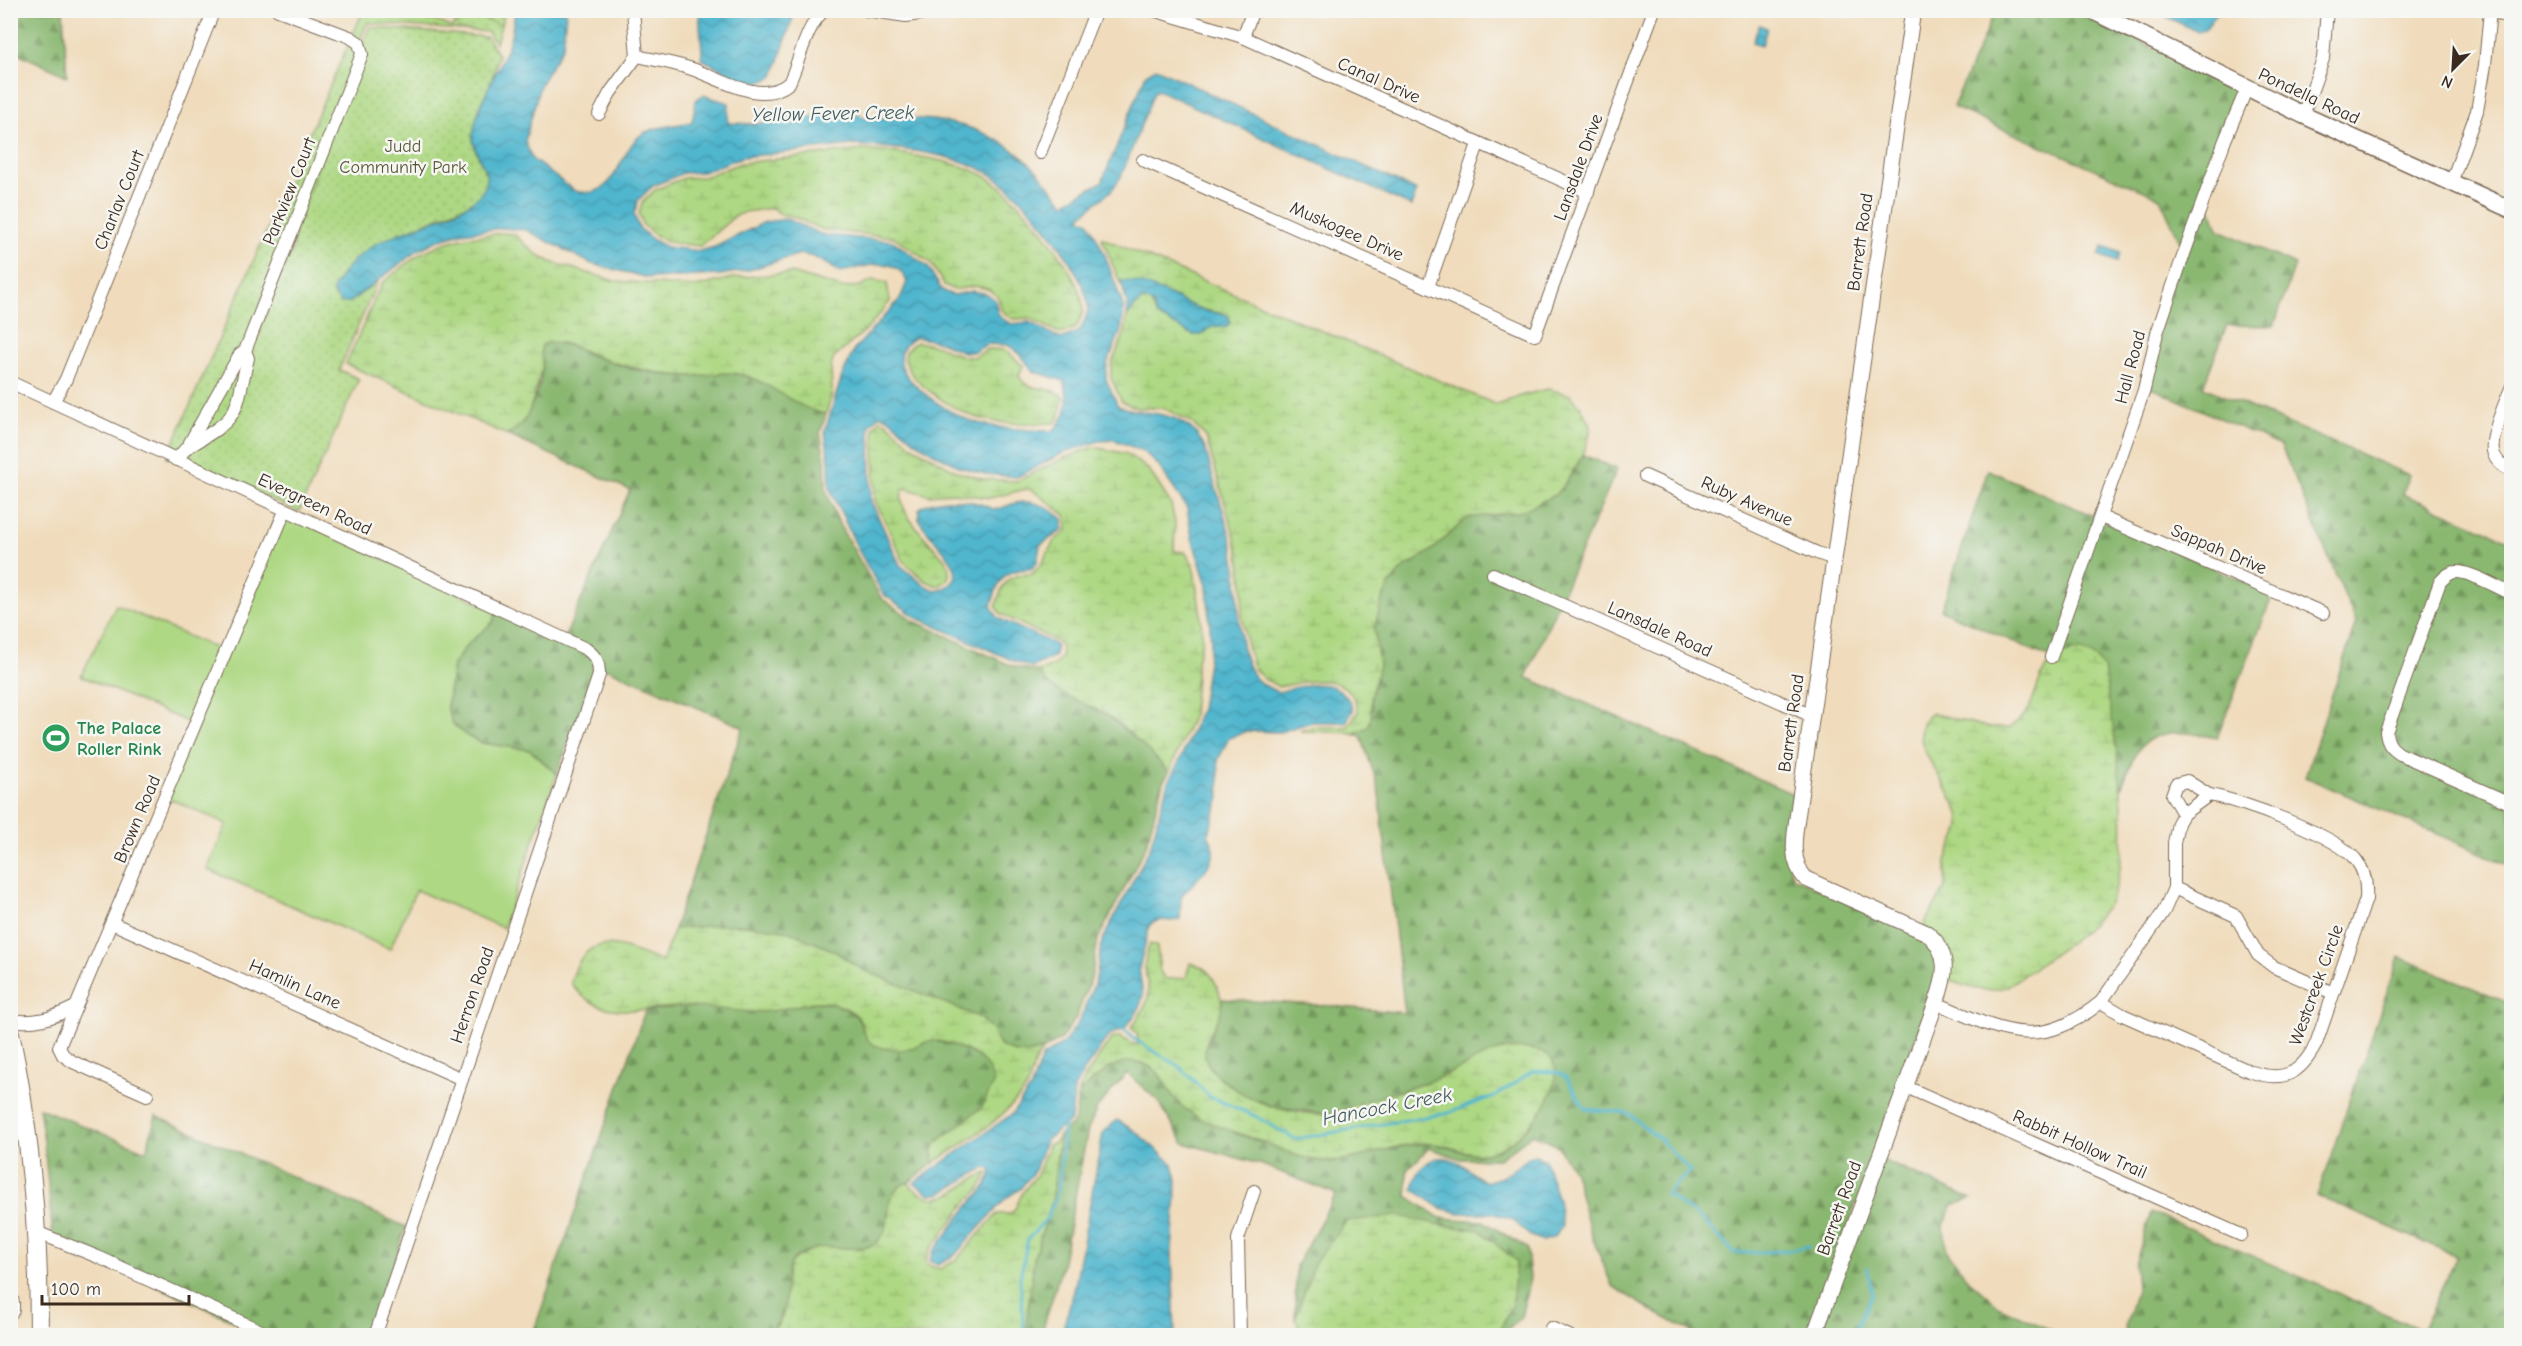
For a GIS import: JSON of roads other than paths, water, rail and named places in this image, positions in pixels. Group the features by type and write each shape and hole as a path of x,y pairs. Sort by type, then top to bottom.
{"main road":[{"name":"Pondella Road","path":"2091,10 2303,116 2511,210"},
{"path":"10,1033 22,1091 30,1148 36,1233 39,1335"},
{"path":"10,1066 22,1091"},
{"path":"10,1302 10,1310"}],"street":[{"name":"Charlav Court","path":"53,402 66,379 214,10"},
{"name":"Parkview Court","path":"176,460 189,446 237,359 245,351 362,54 359,44 336,31 279,10"},
{"path":"599,114 610,93 637,56 633,10"},
{"path":"637,56 691,69 747,90 774,91 789,83 813,24 819,14 825,10"},
{"path":"866,10 906,16 922,12"},
{"path":"1040,153 1096,10"},
{"name":"Canal Drive","path":"1153,10 1243,37 1588,192"},
{"path":"1243,37 1253,10"},
{"name":"Lansdale Drive","path":"1535,335 1654,10"},
{"name":"Barrett Road","path":"1814,1335 1936,1003 1946,963 1936,940 1911,925 1806,879 1799,872 1794,858 1834,559 1913,10"},
{"path":"2303,116 2323,59 2327,10"},
{"path":"2451,183 2477,111 2485,65 2490,10 2511,19"},
{"name":"Hall Road","path":"2051,657 2144,390 2157,333 2180,265 2225,140 2247,88"},
{"path":"1428,287 1478,144"},
{"name":"Muskogee Drive","path":"1143,160 1535,335"},
{"name":"Parkview Court","path":"189,446 218,430 238,406 248,358 245,351"},
{"name":"Evergreen Road","path":"10,382 586,649 595,655 599,665"},
{"path":"2511,386 2494,437 2493,450 2498,462 2511,471"},
{"name":"Ruby Avenue","path":"1645,476 1834,559"},
{"name":"Brown Road","path":"147,1095 72,1062 63,1055 59,1047 285,511"},
{"name":"Sappah Drive","path":"2101,517 2324,613"},
{"path":"2511,594 2466,574 2455,572 2440,582 2386,732 2386,740 2391,748 2400,754 2511,804"},
{"name":"Lansdale Road","path":"1493,574 1812,716"},
{"name":"Herron Road","path":"375,1335 599,675 599,665"},
{"name":"Westcreek Circle","path":"2101,1002 2123,1015 2265,1077 2284,1076 2297,1070 2308,1059 2316,1044 2366,899 2364,880 2357,861 2347,850 2304,829 2237,800 2209,795 2187,781 2175,784 2172,795 2183,814"},
{"path":"1936,1003 2002,1030 2036,1033 2067,1024 2101,1002 2159,921 2174,888 2174,843 2183,814 2209,795"},
{"path":"2174,888 2236,916 2258,955 2274,967 2333,993"},
{"name":"Hamlin Lane","path":"112,923 462,1078"},
{"path":"10,1020 26,1023 42,1021 75,1007"},
{"name":"Rabbit Hollow Trail","path":"1904,1086 2241,1235"},
{"path":"1240,1335 1238,1239 1254,1191"},
{"path":"36,1233 98,1257 272,1335"},
{"path":"1551,1328 1569,1335"}],"water":[{"path":"425,11 467,11 454,22"},
{"path":"515,11 566,11 563,46 540,85 525,141 532,159 575,191 590,192 601,189 610,181 636,139 646,132 692,122 696,100 703,95 729,103 728,123 757,124 781,119 859,114 864,118 932,120 974,129 1013,149 1031,165 1064,203 1102,182 1146,74 1156,68 1417,191 1411,206 1158,90 1154,92 1121,177 1111,191 1079,217 1089,222 1105,255 1124,309 1121,330 1107,364 1106,379 1118,406 1163,415 1180,421 1194,431 1205,449 1234,553 1239,623 1246,659 1252,673 1262,684 1278,692 1311,685 1332,686 1348,699 1353,711 1346,722 1312,722 1280,732 1248,731 1229,738 1218,760 1220,798 1208,835 1214,847 1214,855 1207,867 1181,896 1180,919 1150,924 1139,968 1143,997 1138,1011 1124,1029 1109,1035 1082,1074 1074,1089 1071,1120 1045,1141 1035,1170 1020,1189 1006,1198 954,1256 938,1265 930,1261 933,1252 984,1188 992,1171 984,1168 940,1194 930,1194 914,1183 1012,1114 1031,1088 1042,1057 1063,1044 1080,1020 1096,979 1102,941 1150,848 1168,782 1180,760 1201,709 1211,641 1207,585 1192,538 1187,508 1158,465 1143,451 1115,440 1099,441 1063,453 1017,477 985,474 960,467 916,442 888,418 880,415 870,425 871,501 900,565 924,585 937,591 950,585 955,577 954,567 949,557 919,519 919,509 931,502 954,500 977,503 994,509 1026,502 1046,507 1063,519 1063,530 1040,545 1037,563 1031,569 1013,571 1003,578 991,606 998,618 1056,645 1055,656 1032,667 918,618 883,594 859,551 830,489 825,431 842,376 854,350 900,299 907,282 895,267 878,264 840,272 814,257 800,254 749,270 720,275 649,278 592,264 526,230 503,228 461,233 438,240 418,250 350,302 341,303 332,292 342,274 354,260 382,241 460,209 474,200 485,187 486,175 473,142 473,135 481,104 508,44","holes":["852,145 903,149 957,160 973,165 1001,181 1048,231 1075,271 1084,289 1088,305 1087,316 1080,331 1061,339 1029,322 1012,324 1004,320 998,314 995,300 987,294 973,291 954,295 945,292 928,267 893,241 823,235 787,219 765,222 715,247 700,251 666,247 653,240 639,228 634,214 638,200 653,186 683,173 703,172 742,157","916,337 940,342 964,352 974,352 987,344 1008,345 1021,355 1033,371 1064,381 1067,402 1062,420 1053,431 1013,429 974,422 947,409 917,387 906,374 900,361 903,348"]},
{"path":"699,11 795,11 774,76 761,82 746,81 701,59"},
{"path":"2154,11 2219,11 2206,28 2198,32"},
{"path":"1759,25 1767,28 1762,45 1753,42"},
{"path":"2103,246 2120,253 2117,262 2099,255"},
{"path":"1121,281 1143,284 1206,311 1229,316 1230,323 1225,328 1212,327 1202,335 1193,335 1157,316 1152,303 1142,299 1127,316 1128,307"},
{"path":"1117,1120 1135,1131 1173,1164 1177,1180 1172,1251 1175,1335 1061,1335 1074,1291 1103,1133"},
{"path":"1533,1155 1545,1160 1558,1200 1562,1226 1555,1237 1543,1241 1529,1235 1512,1219 1492,1213 1458,1213 1441,1208 1413,1189 1418,1173 1434,1159 1449,1159 1458,1162 1486,1182 1502,1177"}],"waterway":[{"name":"Hancock Creek","path":"1124,1029 1134,1039 1180,1067 1210,1097 1255,1116 1295,1139 1448,1113 1497,1095 1533,1071 1556,1072 1566,1077 1585,1109 1628,1113 1663,1142 1690,1171 1666,1194 1703,1220 1734,1253 1784,1251 1809,1246"},
{"name":"Yellow Fever Creek","path":"1024,1336 1020,1278 1028,1239 1047,1218 1058,1192 1064,1126"},
{"name":"Hancock Creek","path":"1853,1336 1872,1294 1867,1267"}],"place":[{"name":"The Palace Roller Rink","path":"56,738"}],"park label":[{"name":"Judd Community Park","path":"403,156"}]}
